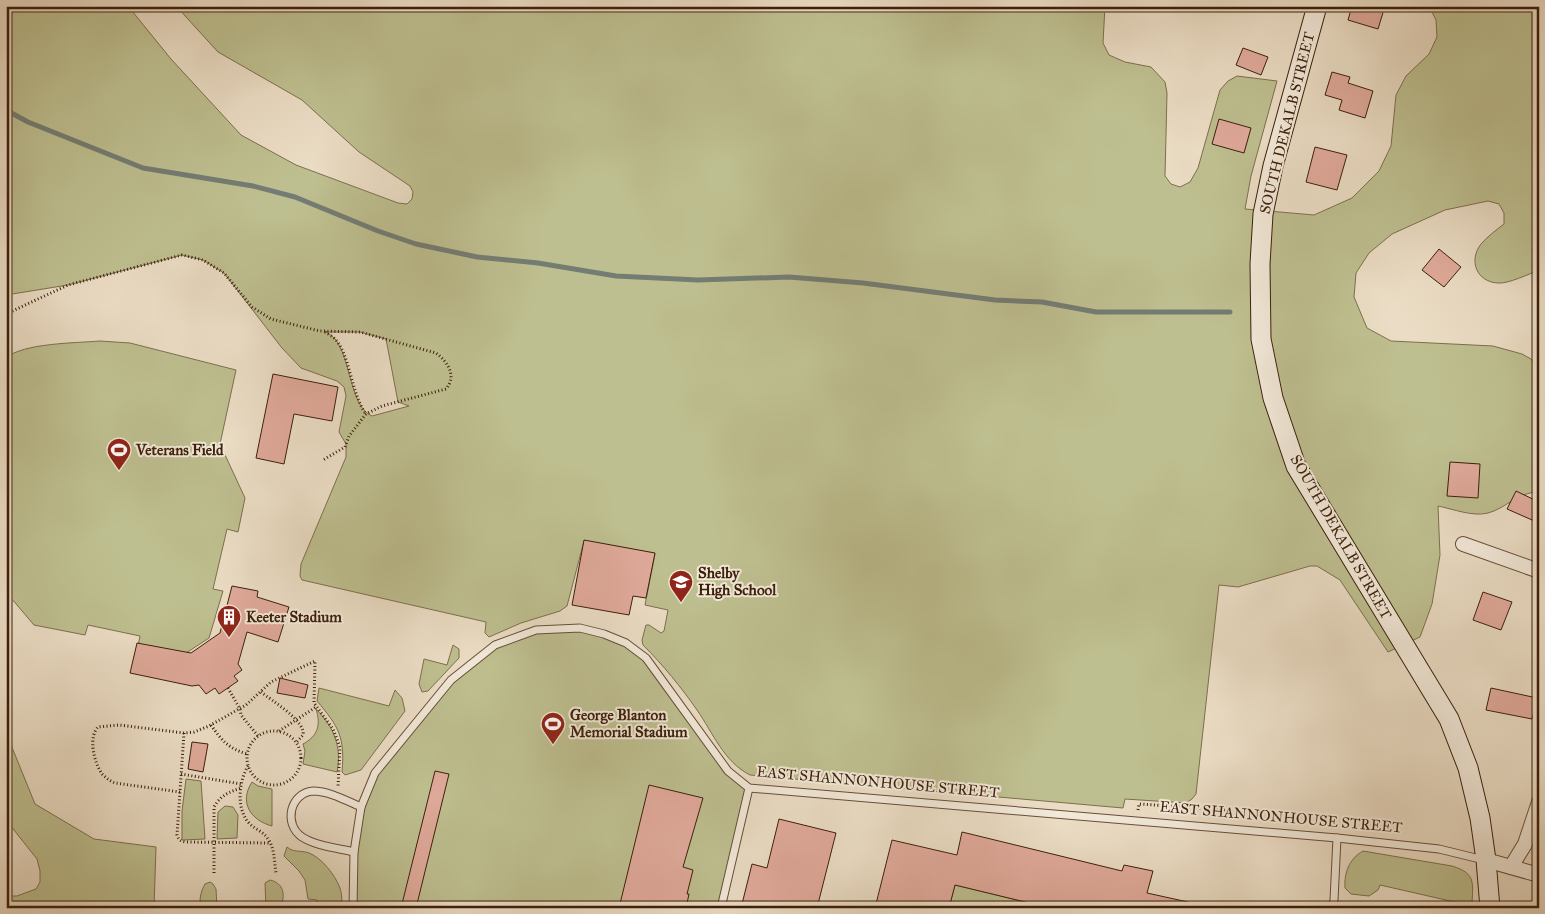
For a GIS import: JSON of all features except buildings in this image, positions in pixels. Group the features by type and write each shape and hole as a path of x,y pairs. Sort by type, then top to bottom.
{"main road":[{"name":"SOUTH DEKALB STREET","path":"1318,6 1273,166 1263,214 1260,264 1261,339 1271,390 1296,466 1449,719 1468,768 1480,818 1490,908"}],"street":[{"path":"1463,544 1539,571"},
{"path":"1511,867 1531,829 1539,802"},
{"name":"EAST SHANNONHOUSE STREET","path":"1486,860 1539,875"}],"lane":[{"name":"EAST SHANNONHOUSE STREET","path":"361,807 375,773 451,680 495,645 536,630 580,628 604,634 626,643 646,658 728,771 749,788 1337,838 1439,848 1486,860"},
{"path":"721,908 749,788"},
{"path":"353,908 354,852 361,807 322,792 313,791 295,800 291,811 291,820 297,833 319,844 354,852"},
{"path":"1332,908 1337,838"}],"path":[{"path":"6,314 68,285 182,255 203,260 224,273 252,307 271,318 325,332 360,332 436,353 446,361 451,377 451,383 446,389 382,406 366,414 349,436 344,448 323,460"},
{"path":"325,332 335,339 342,349 358,399 366,414"},
{"path":"180,792 116,783 109,780 102,774 97,763 92,738 94,731 98,727 119,725 184,733 194,732 240,709 271,682 315,660 314,703 333,728 338,738 340,753 337,797"},
{"path":"228,688 240,709 241,715 258,736"},
{"path":"261,692 297,720 304,731 296,743"},
{"path":"279,731 316,707"},
{"path":"211,725 221,740 234,750 247,754"},
{"path":"279,731 293,738 301,755 297,773 290,780 274,785 258,780 252,774 248,766 247,754 252,742 258,736 266,732 279,731"},
{"path":"184,733 178,839 181,842 270,843"},
{"path":"248,766 241,786 242,808 250,824 268,838 274,854 276,873"},
{"path":"181,774 241,786"},
{"path":"214,873 214,807 219,798 241,786"}],"green space":[{"path":"6,6 128,6 171,59 241,135 296,165 398,203 407,204 412,199 413,192 410,186 359,152 302,100 218,52 176,6 1105,6 1103,43 1109,55 1125,62 1151,67 1165,82 1167,93 1165,176 1171,184 1180,187 1190,182 1198,168 1220,90 1228,81 1237,76 1277,81 1251,176 1245,209 1314,215 1352,198 1379,171 1391,146 1396,95 1406,76 1429,54 1437,37 1436,20 1429,6 1539,6 1539,270 1502,283 1491,282 1480,275 1475,264 1477,251 1486,239 1504,224 1504,213 1499,204 1488,201 1445,210 1392,234 1369,253 1356,273 1354,297 1367,328 1391,341 1493,346 1522,354 1539,367 1539,492 1518,497 1495,511 1482,514 1438,506 1440,555 1432,604 1420,637 1388,652 1340,580 1317,566 1310,566 1238,587 1219,585 1196,794 1186,803 1125,799 1123,808 750,775 733,763 726,755 685,693 643,645 642,640 646,625 661,633 664,631 668,610 645,605 655,554 584,541 567,606 560,611 521,623 489,637 485,633 486,622 302,580 300,576 301,564 346,457 346,444 339,432 346,396 344,387 337,381 301,368 282,348 224,273 203,260 182,255 68,285 6,295","holes":["326,332 360,332 386,339 398,402 409,406 372,416 359,403 340,347 334,338"]},
{"name":"Veterans Field","path":"100,341 130,343 236,370 220,444 245,498 238,532 227,529 213,589 223,591 209,638 183,655 138,646 140,636 88,625 85,635 34,625 6,592 6,358 24,349 64,343"},
{"name":"George Blanton Memorial Stadium","path":"580,628 604,634 646,658 728,771 749,788 721,908 353,908 361,807 375,773 451,680 495,645 536,630"},
{"path":"453,645 459,649 459,658 428,691 422,692 419,684 424,659 447,665"},
{"path":"319,688 389,706 395,690 402,698 405,711 361,770 345,775 342,772 343,760 339,733 331,718 317,701"},
{"path":"316,709 328,723 335,738 338,754 337,772 303,764 305,751 303,744 317,730"},
{"path":"6,723 9,740 35,804 94,839 156,847 154,908 6,908 6,896 17,896 36,889 40,882 40,871 37,859 6,820"},
{"path":"186,779 201,781 205,839 182,840 182,811"},
{"path":"252,782 258,786 272,789 272,826 258,819 249,809 247,796"},
{"path":"225,806 233,807 238,815 237,838 217,839 218,812"},
{"path":"287,847 314,855 328,868 340,888 342,908 316,908 317,900 308,899 305,880 284,856"},
{"path":"1363,851 1460,869 1470,876 1472,881 1472,908 1458,908 1459,903 1380,885 1378,890 1369,896 1351,894 1345,888 1345,877 1351,862"},
{"path":"270,880 281,887 283,899 280,908 266,908 265,883"},
{"path":"210,882 216,889 217,908 202,908 200,902 201,893 205,884"},
{"path":"955,885 1050,908 949,908"}],"waterway":[{"path":"6,110 28,122 143,168 253,186 295,197 378,231 416,244 477,257 538,263 616,276 698,280 789,277 863,283 995,300 1042,302 1096,312 1230,312"}],"place":[{"name":"Veterans Field","path":"119,471"},
{"name":"Shelby High School","path":"681,603"},
{"name":"Keeter Stadium","path":"229,638"},
{"name":"George Blanton Memorial Stadium","path":"553,745"}]}
